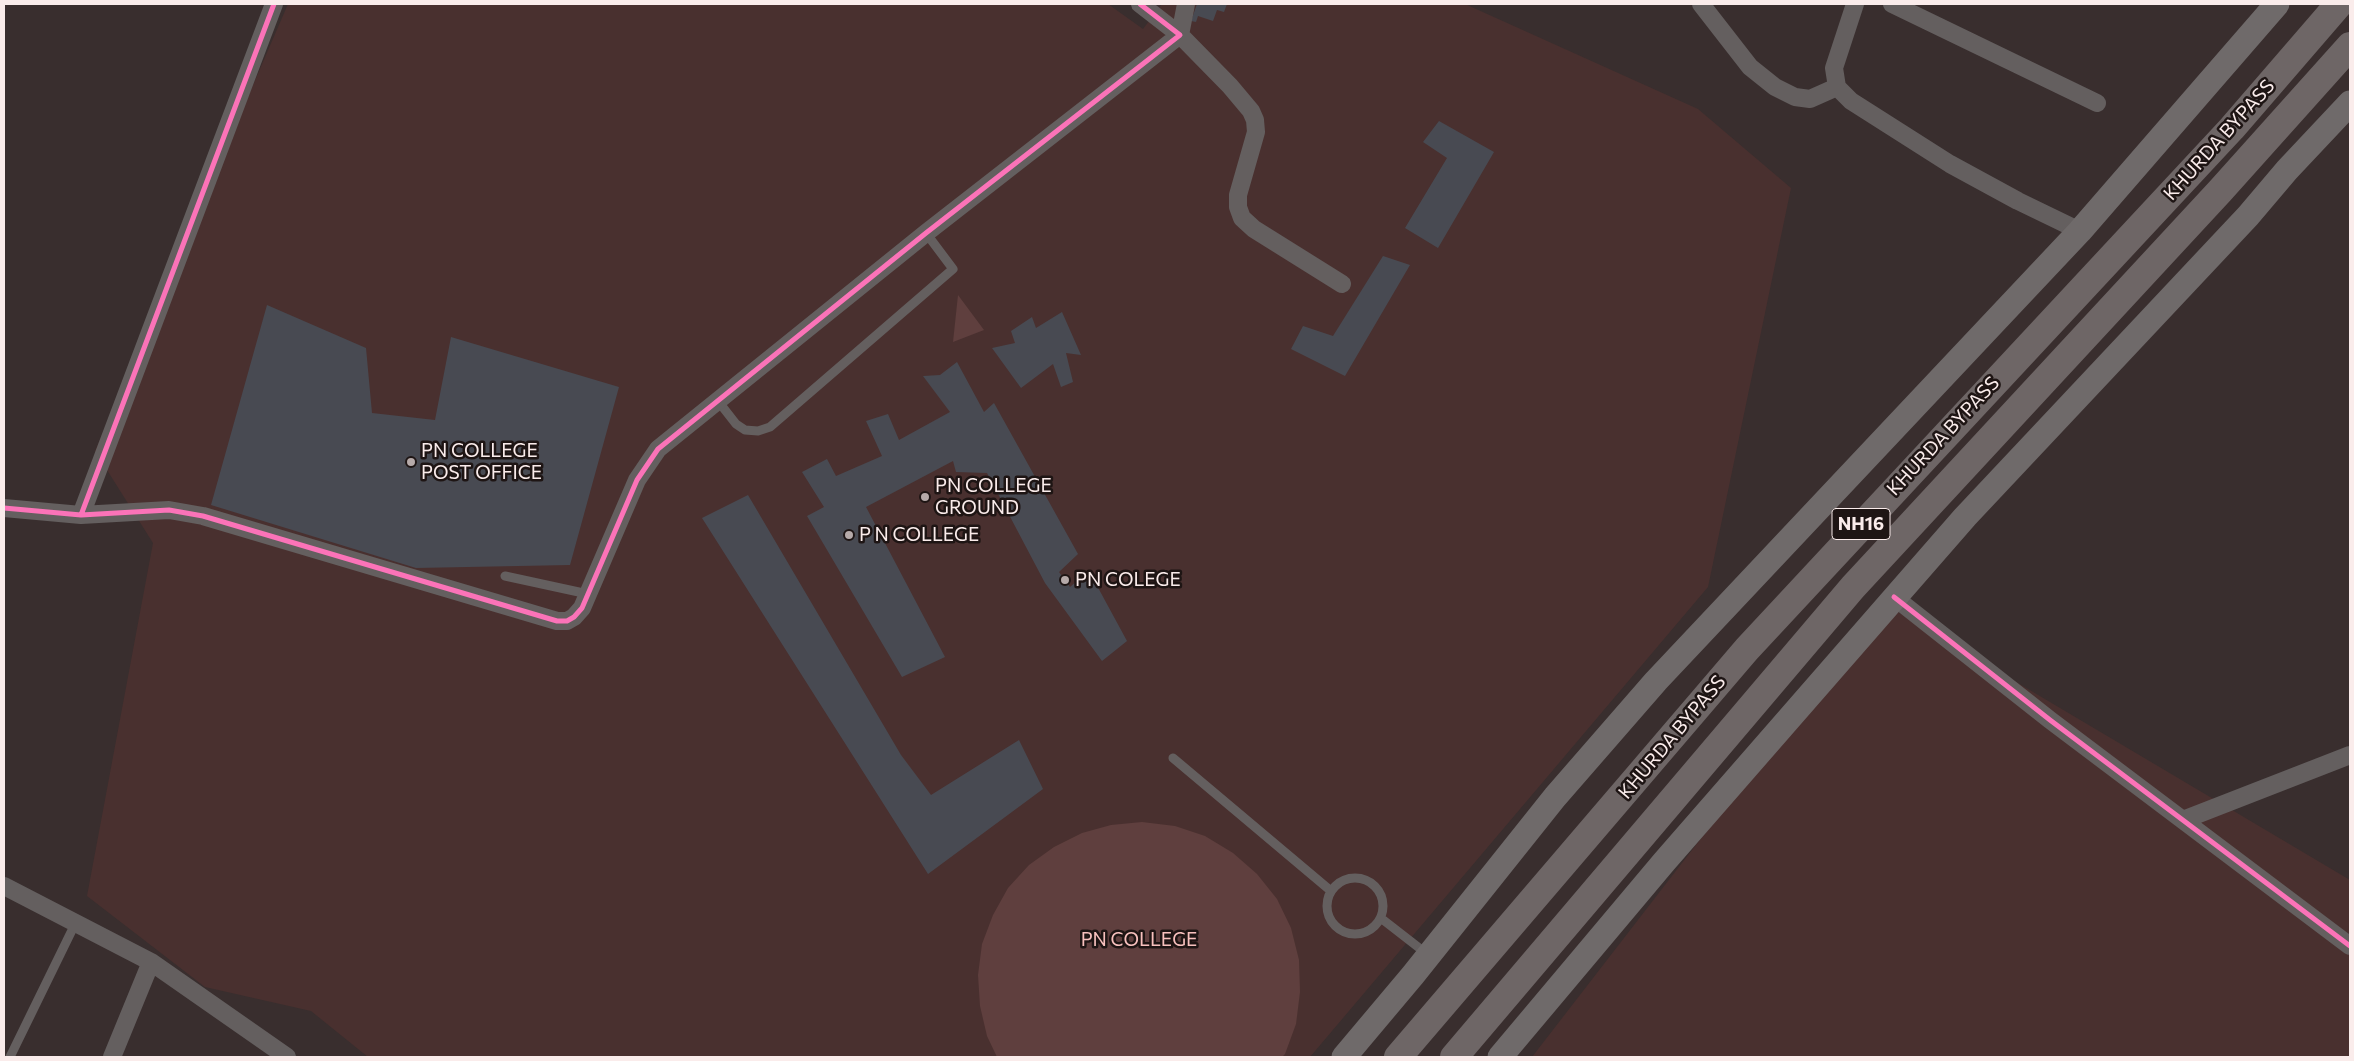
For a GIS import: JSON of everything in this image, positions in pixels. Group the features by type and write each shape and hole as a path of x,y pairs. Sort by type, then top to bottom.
{"highway":[{"name":"KHURDA BYPASS","path":"1398,1057 1747,649 2232,128 2339,4"},
{"name":"KHURDA BYPASS","path":"1454,1057 1854,588 2220,191 2350,46"}],"main road":[{"path":"1344,1057 1555,797 1656,681 2080,232 2277,4"},
{"path":"1500,1057 1664,862 1965,517 2248,216 2287,170 2350,103"},
{"path":"2220,191 2248,216"}],"street":[{"path":"82,515 274,4"},
{"path":"1140,4 1180,35 1230,86 1250,110 1255,120 1256,132 1238,195 1238,207 1242,218 1254,229 1342,284"},
{"path":"4,508 82,515 169,510 203,516 557,621 567,621 574,617 588,594 637,480 658,449 926,233 1180,35 1186,4"},
{"path":"1701,4 1750,66 1775,88 1795,97 1810,99 1837,87"},
{"path":"1855,4 1834,68 1837,87 1851,101 1950,164 2080,232"},
{"path":"1892,4 2097,103"},
{"path":"1894,597 2050,720 2350,946"},
{"path":"2183,820 2350,755"},
{"path":"4,886 151,962 287,1057"},
{"path":"112,1057 151,962"}],"lane":[{"path":"718,402 736,424 745,430 758,431 770,427 953,268 926,233"},
{"path":"505,576 588,594"},
{"path":"1173,758 1331,892"},
{"path":"1354,878 1373,883 1380,891 1383,900 1382,919 1368,932 1350,934 1341,931 1329,918 1327,909 1331,892 1345,880 1354,878"},
{"path":"1382,919 1428,955"},
{"path":"10,1057 76,922"}],"shaded area":[{"name":"PN COLLEGE GROUND","path":"288,4 1108,4 1143,29 1162,4 1465,4 1698,109 1791,188 1708,587 1310,1057 368,1057 311,1011 205,987 87,896 153,543 95,451"},
{"path":"1883,603 2350,880 2350,1057 1532,1057"}],"green space":[{"path":"958,295 984,330 953,342"},
{"name":"PN COLLEGE","path":"1142,822 1175,826 1205,836 1233,853 1257,874 1277,899 1291,928 1299,960 1300,992 1296,1024 1285,1054 1282,1057 997,1057 987,1036 980,1006 978,975 982,944 993,915 1008,888 1029,865 1054,847 1082,833 1111,825"}],"building":[{"path":"1197,4 1227,4 1224,12 1217,10 1213,21 1198,16 1196,22 1191,21"},
{"path":"1439,121 1494,152 1438,248 1405,228 1447,158 1423,142"},
{"path":"1383,256 1410,265 1345,376 1291,349 1303,326 1333,336"},
{"name":"PN COLLEGE POST OFFICE","path":"267,305 366,348 372,413 435,420 451,337 619,387 570,565 416,568 211,505"},
{"path":"1062,312 1081,355 1066,353 1073,382 1061,387 1053,364 1021,388 992,348 1015,343 1011,331 1032,317 1036,328"},
{"name":"P N COLLEGE","path":"957,362 984,412 994,403 1078,554 1059,572 1070,587 1089,571 1127,641 1102,661 1045,583 987,473 956,472 953,461 866,507 945,657 902,677 807,516 824,507 802,472 827,459 836,476 882,456 866,421 888,414 899,440 950,412 923,376 940,375"},
{"path":"748,495 901,755 931,795 1019,740 1043,789 928,874 702,518"}],"cycle path":[{"path":"81,515 274,4"},
{"path":"4,508 81,515 169,510 203,516 557,621 567,621 574,617 582,608 637,480 658,449 926,233 1180,35 1140,4"},
{"path":"1894,597 2050,720 2350,946"}],"place":[{"name":"PN COLLEGE POST OFFICE","path":"411,462"},
{"name":"PN COLLEGE GROUND","path":"925,497"},
{"name":"P N COLLEGE","path":"849,535"},
{"name":"PN COLEGE","path":"1065,580"}]}
